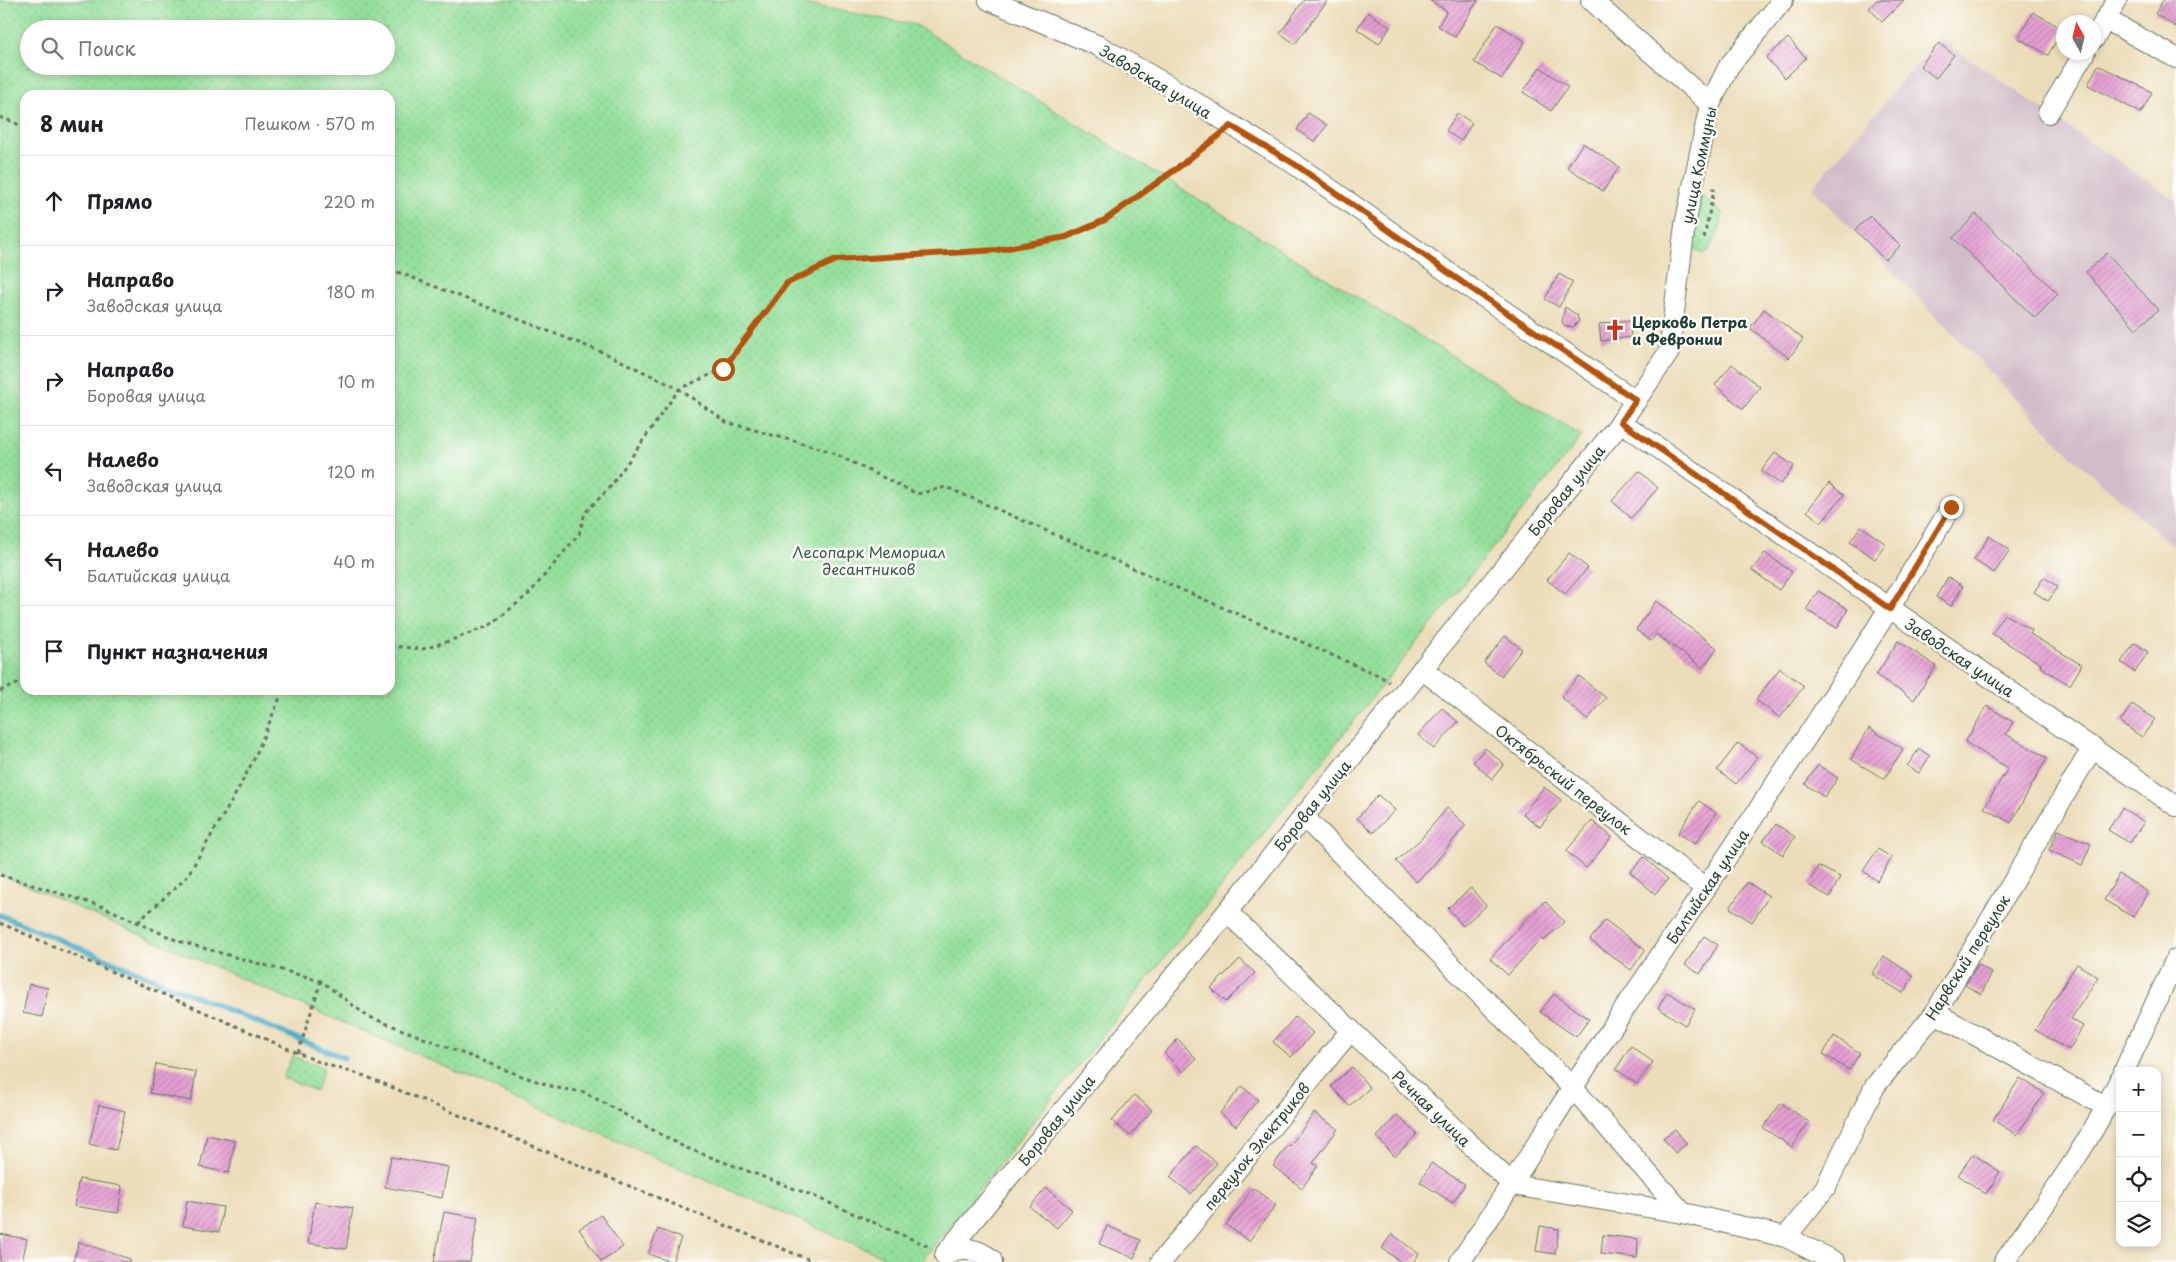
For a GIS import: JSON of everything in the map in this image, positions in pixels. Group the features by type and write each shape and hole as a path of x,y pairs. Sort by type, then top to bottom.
{"street":[{"name":"Заводская улица","path":"989,0 1099,46 1169,86 1296,165 1466,285 1636,400"},
{"path":"1591,0 1710,104"},
{"name":"улица Коммуны","path":"1669,352 1684,225 1710,104 1729,66 1784,0"},
{"path":"2101,26 2117,0"},
{"path":"2105,19 2176,58"},
{"path":"2048,113 2080,60"},
{"name":"Боровая улица","path":"944,1258 1227,912 1621,422 1669,352"},
{"name":"Заводская улица","path":"1621,422 1890,609 2094,747 2176,806"},
{"name":"Балтийская улица","path":"1460,1262 1512,1185 1572,1087 1890,609 1951,507"},
{"name":"Октябрьский переулок","path":"1422,669 1705,888"},
{"name":"Нарвский переулок","path":"1786,1237 1825,1188 1874,1086 1935,1012 2094,747"},
{"path":"1303,816 1572,1087 1683,1213"},
{"name":"Речная улица","path":"1227,912 1512,1185"},
{"path":"2126,1067 2176,959"},
{"path":"1935,1012 2107,1107"},
{"name":"переулок Электриков","path":"1161,1262 1351,1030"},
{"path":"2004,1262 2072,1165 2107,1107 2116,1088"},
{"path":"1512,1185 1683,1213 1786,1237 1835,1262"},
{"path":"966,1230 990,1259"},
{"path":"944,1258 957,1248 967,1248 990,1259"}],"path":[{"path":"0,117 20,125"},
{"path":"395,646 423,649 489,626 529,594 579,534 586,513 611,486 679,389 723,369 787,283 836,260 997,250 1066,237 1105,220 1179,167 1231,126"},
{"path":"1703,244 1711,203"},
{"path":"395,272 607,354 679,389 726,422 829,451 917,494 946,486 1380,676 1404,691"},
{"path":"0,691 20,682"},
{"path":"138,922 186,878 250,768 281,695"},
{"path":"0,875 104,906 178,941 321,981 367,1016 516,1074 557,1088 584,1092 684,1147 811,1195 894,1232 944,1258"},
{"path":"0,923 324,1064 365,1076 815,1262"},
{"path":"298,1053 321,981"}],"shaded area":[{"path":"1939,38 2176,201 2176,548 2076,461 1812,188"}],"green space":[{"name":"Лесопарк Мемориал десантников","path":"0,0 783,0 916,25 1582,436 921,1262 896,1262 0,874"},
{"path":"1701,195 1723,214 1718,233 1708,253 1703,254 1695,249 1691,240"},
{"path":"292,1056 324,1068 316,1091 283,1078"}],"building":[{"path":"1304,0 1328,0 1295,44 1280,33"},
{"path":"1429,0 1478,0 1455,37 1438,26 1447,11"},
{"path":"1877,0 1904,0 1882,22 1869,8"},
{"path":"2163,0 2176,0 2176,27 2155,14"},
{"path":"1368,12 1390,27 1379,44 1357,29"},
{"path":"2033,12 2056,25 2056,41 2048,55 2018,38"},
{"path":"1497,24 1525,41 1502,79 1474,62"},
{"path":"1788,38 1806,58 1785,78 1766,58"},
{"path":"1939,43 1954,55 1936,78 1920,66"},
{"path":"2098,65 2152,92 2141,113 2088,85"},
{"path":"1540,67 1568,87 1551,111 1523,92"},
{"path":"1308,113 1327,125 1315,142 1297,130"},
{"path":"1457,113 1472,123 1461,141 1446,131"},
{"path":"1583,143 1619,167 1603,191 1567,167"},
{"path":"1976,214 2058,294 2035,318 1953,238"},
{"path":"1870,216 1900,246 1885,260 1855,230"},
{"path":"2107,253 2158,310 2136,329 2086,272"},
{"path":"1559,274 1573,282 1559,307 1545,299"},
{"path":"1565,307 1577,315 1579,321 1573,327 1565,326 1562,322"},
{"path":"1764,309 1803,339 1789,358 1750,328"},
{"name":"Церковь Петра и Февронии","path":"1629,320 1631,337 1601,341 1599,324"},
{"path":"1732,364 1760,387 1743,409 1715,385"},
{"path":"1775,453 1794,466 1781,484 1761,471"},
{"path":"1639,471 1658,488 1631,518 1612,501"},
{"path":"1829,483 1844,495 1821,523 1807,511"},
{"path":"1861,526 1886,544 1875,559 1850,542"},
{"path":"1989,536 2010,550 1994,573 1974,560"},
{"path":"1569,553 1588,568 1565,594 1547,580"},
{"path":"1765,553 1792,572 1779,590 1752,570"},
{"path":"1948,577 1963,586 1951,606 1936,597"},
{"path":"2044,577 2058,587 2048,601 2034,592"},
{"path":"1818,591 1848,609 1837,628 1806,610"},
{"path":"1656,601 1717,648 1703,668 1656,634 1651,641 1636,630"},
{"path":"2004,614 2032,630 2030,634 2082,665 2070,685 2040,667 2041,664 1992,634"},
{"path":"1505,636 1522,649 1501,676 1484,663"},
{"path":"1898,641 1936,666 1914,700 1876,675"},
{"path":"2135,643 2148,652 2135,672 2121,662"},
{"path":"1780,668 1804,686 1780,718 1756,700"},
{"path":"1579,676 1606,698 1587,720 1561,697"},
{"path":"2132,704 2155,719 2142,737 2120,722"},
{"path":"1987,706 2013,722 2006,734 2047,758 2011,823 1984,808 2008,768 1965,742"},
{"path":"1442,708 1458,722 1434,749 1418,735"},
{"path":"1869,728 1903,749 1884,779 1851,759"},
{"path":"1738,743 1757,757 1736,784 1717,770"},
{"path":"1485,748 1504,764 1492,779 1473,762"},
{"path":"1919,749 1930,756 1919,773 1907,766"},
{"path":"1818,765 1838,778 1824,797 1805,784"},
{"path":"1544,787 1561,800 1540,827 1523,814"},
{"path":"1378,795 1395,810 1373,833 1357,818"},
{"path":"1699,801 1716,813 1695,844 1678,833"},
{"path":"1447,808 1466,825 1430,869 1416,882 1396,861 1421,839"},
{"path":"2122,808 2144,822 2130,843 2108,830"},
{"path":"1592,821 1612,837 1586,868 1566,851"},
{"path":"1776,824 1795,837 1783,855 1763,841"},
{"path":"2058,830 2091,844 2082,865 2049,850"},
{"path":"1878,849 1892,858 1877,881 1863,871"},
{"path":"1644,857 1668,879 1655,894 1630,872"},
{"path":"1818,866 1840,877 1830,897 1808,885"},
{"path":"2119,874 2148,892 2133,917 2104,900"},
{"path":"1747,882 1769,896 1752,922 1730,908"},
{"path":"1471,888 1486,906 1463,926 1448,908"},
{"path":"1545,901 1564,922 1544,941 1542,938 1508,975 1490,959"},
{"path":"1605,920 1645,950 1631,970 1590,940"},
{"path":"1704,936 1718,945 1700,974 1685,965"},
{"path":"1884,956 1914,976 1903,993 1872,974"},
{"path":"1240,959 1255,973 1226,1002 1211,988"},
{"path":"1978,964 1992,973 1981,994 1965,985"},
{"path":"2077,964 2098,977 2071,1019 2083,1026 2069,1050 2035,1030"},
{"path":"29,984 48,988 42,1017 23,1013"},
{"path":"1667,992 1695,1009 1685,1025 1658,1008"},
{"path":"1554,994 1589,1019 1576,1037 1540,1012"},
{"path":"1295,1017 1313,1033 1291,1057 1273,1042"},
{"path":"1834,1036 1860,1053 1849,1070 1823,1054"},
{"path":"1178,1039 1196,1059 1183,1072 1164,1053"},
{"path":"1631,1046 1653,1062 1637,1084 1616,1069"},
{"path":"156,1064 196,1072 191,1101 150,1093"},
{"path":"1352,1067 1370,1088 1349,1106 1331,1086"},
{"path":"2020,1078 2044,1093 2017,1135 1993,1120"},
{"path":"1242,1086 1258,1100 1236,1126 1220,1113"},
{"path":"1134,1095 1152,1110 1130,1136 1112,1121"},
{"path":"1781,1103 1809,1122 1792,1147 1763,1128"},
{"path":"99,1105 125,1111 116,1150 89,1144"},
{"path":"1314,1113 1338,1129 1313,1163 1318,1166 1302,1188 1273,1166"},
{"path":"1397,1115 1417,1134 1395,1157 1377,1137"},
{"path":"1675,1129 1687,1144 1675,1153 1663,1138"},
{"path":"207,1135 235,1141 229,1173 200,1167"},
{"path":"1196,1146 1217,1163 1191,1194 1170,1177"},
{"path":"1973,1154 2000,1172 1986,1194 1958,1175"},
{"path":"391,1157 448,1167 442,1198 385,1187"},
{"path":"1431,1163 1465,1184 1453,1203 1420,1182"},
{"path":"79,1179 122,1186 118,1213 74,1206"},
{"path":"1046,1188 1072,1210 1057,1228 1030,1207"},
{"path":"1253,1188 1276,1205 1249,1241 1226,1225"},
{"path":"187,1201 223,1207 219,1232 183,1226"},
{"path":"315,1202 353,1208 346,1249 308,1243"},
{"path":"444,1212 478,1218 470,1262 434,1262"},
{"path":"601,1215 623,1247 601,1262 579,1229"},
{"path":"1107,1226 1141,1240 1134,1258 1099,1244"},
{"path":"1540,1226 1559,1229 1555,1254 1536,1251"},
{"path":"658,1229 681,1238 672,1262 648,1254"},
{"path":"0,1234 27,1239 22,1262 0,1262"},
{"path":"1392,1234 1419,1254 1413,1262 1401,1262 1382,1248"},
{"path":"1603,1235 1638,1239 1637,1258 1601,1254"},
{"path":"79,1242 130,1259 130,1262 73,1262"}],"waterway":[{"path":"0,915 344,1058"}],"place":[{"name":"Церковь Петра и Февронии","path":"1615,330"}],"route":[{"path":"723,369 787,283 836,260 997,250 1066,237 1105,220 1179,167 1231,126 1296,165 1466,285 1636,400 1621,422 1890,609 1951,507"}]}
